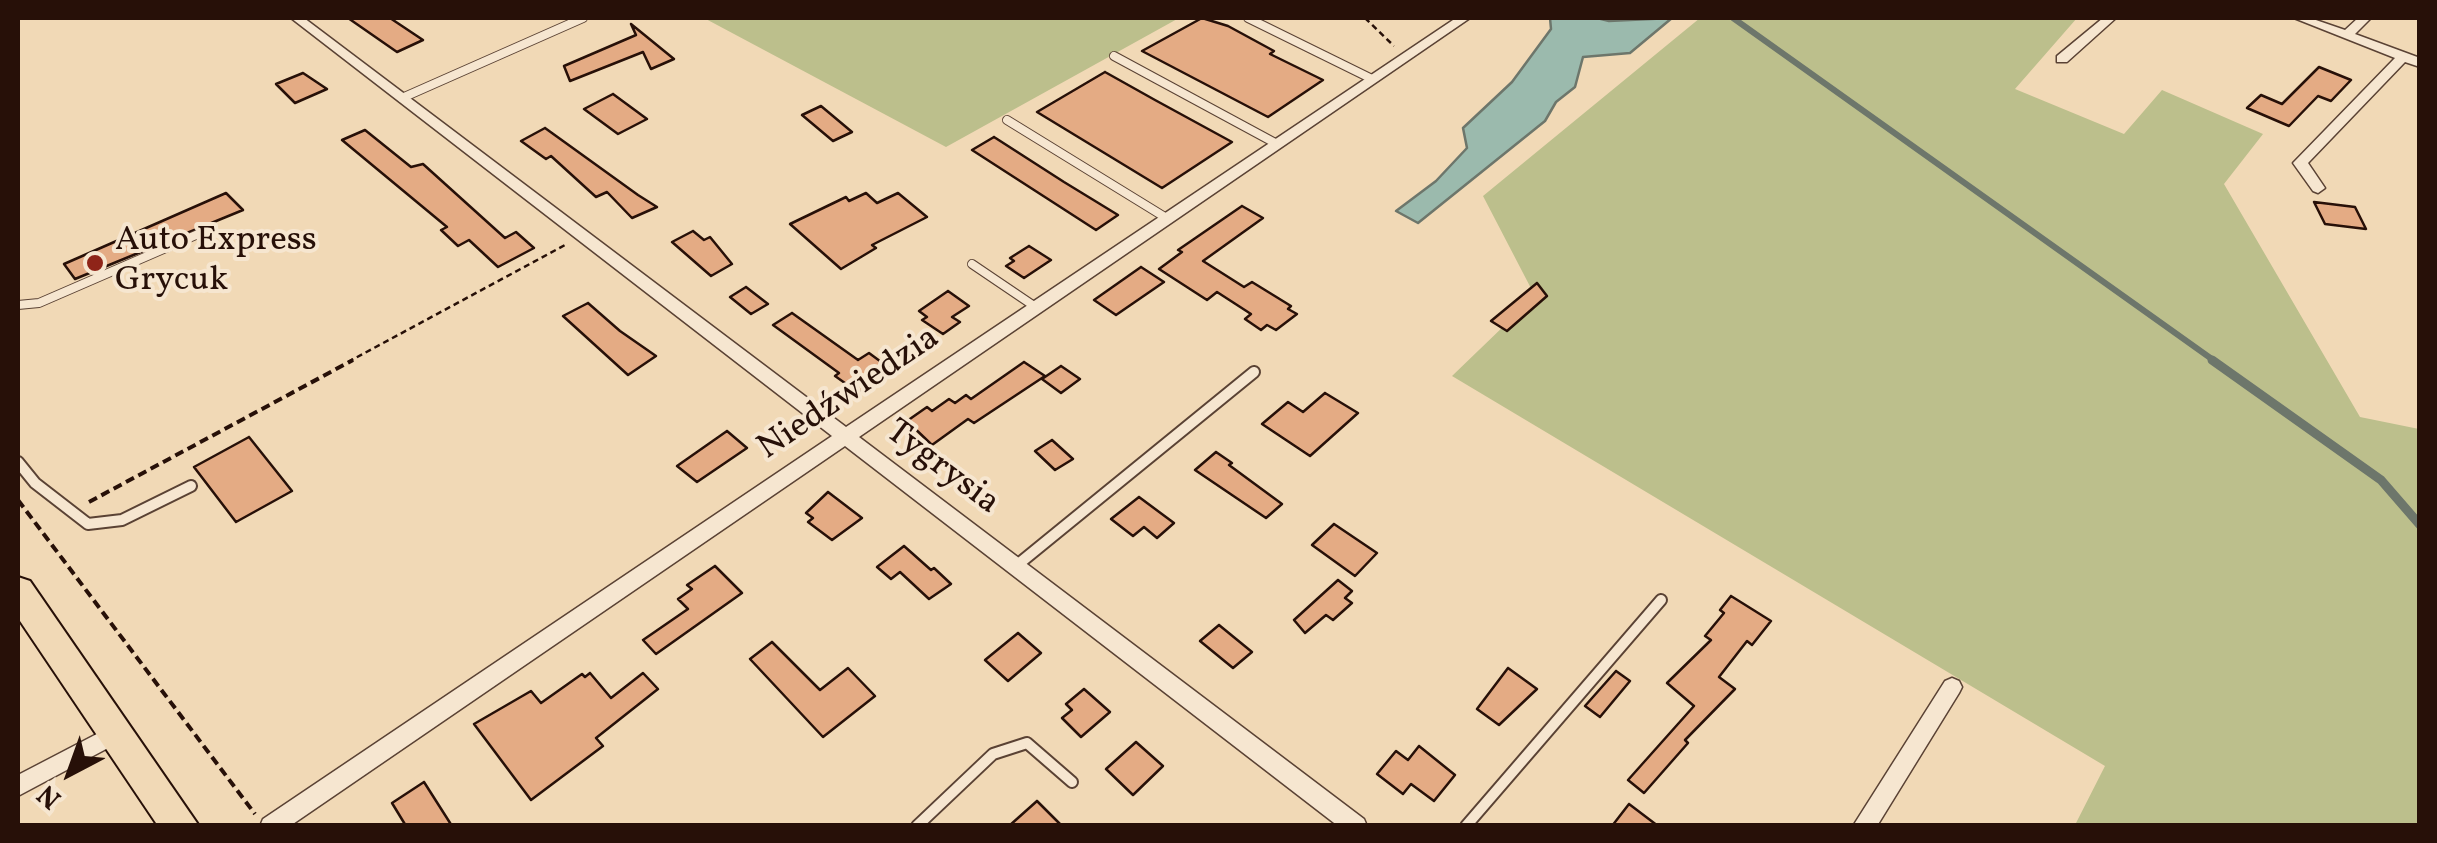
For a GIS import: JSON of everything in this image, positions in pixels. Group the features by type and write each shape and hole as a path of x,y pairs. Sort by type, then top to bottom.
{"main road":[{"path":"18,590 180,826"}],"street":[{"name":"Tygrysia","path":"297,18 1356,826"},
{"name":"Niedźwiedzia","path":"272,826 1464,18"},
{"path":"2062,59 2110,18"},
{"path":"2300,18 2420,63"},
{"path":"2347,36 2365,18"},
{"path":"2318,188 2300,163 2403,57"},
{"path":"1864,826 1952,686"},
{"path":"18,786 116,733"}],"lane":[{"path":"402,98 583,18"},
{"path":"1248,18 1372,79"},
{"path":"1114,56 1278,144"},
{"path":"1007,120 1168,219"},
{"path":"18,305 40,304 212,228"},
{"path":"972,264 1037,308"},
{"path":"1016,566 1254,372"},
{"path":"18,462 35,482 88,524 122,520 192,486"},
{"path":"1466,826 1660,600"},
{"path":"917,826 994,754 1028,743 1072,782"}],"path":[{"path":"1365,18 1405,56"},
{"path":"72,512 585,235"},
{"path":"18,500 264,826"}],"green space":[{"path":"704,18 1179,18 946,147"},
{"path":"1700,18 2077,18 2015,89 2124,134 2162,90 2263,134 2224,184 2360,417 2419,429 2419,825 2075,825 2105,766 1452,376 1535,296 1483,196"}],"shaded area":[{"path":"1550,18 1672,18 1630,53 1583,57 1575,87 1556,102 1545,121 1418,223 1396,211 1436,181 1467,148 1463,128 1512,82 1551,29"}],"building":[{"path":"348,18 390,18 423,40 397,52"},
{"path":"1202,18 1228,26 1274,51 1270,54 1323,80 1268,117 1142,51"},
{"path":"631,24 674,59 651,69 643,52 570,81 564,66 636,35"},
{"path":"2319,67 2351,80 2331,101 2318,96 2289,126 2247,108 2261,95 2282,104"},
{"path":"1105,72 1232,142 1162,188 1037,112"},
{"path":"303,73 327,89 295,103 276,84"},
{"path":"613,94 647,119 618,134 584,109"},
{"path":"821,106 852,132 833,141 802,115"},
{"path":"545,128 657,207 632,218 607,192 596,197 551,156 546,159 521,141"},
{"path":"365,130 411,167 423,164 505,238 516,232 534,248 498,267 469,240 458,246 441,230 447,227 342,140"},
{"path":"994,137 1118,215 1096,230 972,150"},
{"path":"226,193 243,210 75,279 64,264"},
{"path":"866,193 877,203 898,193 927,217 872,245 876,248 841,269 790,224 846,197 849,201"},
{"path":"2314,202 2355,207 2366,229 2325,224"},
{"path":"1242,206 1263,218 1203,261 1244,287 1252,282 1291,306 1288,309 1297,314 1276,330 1267,325 1261,330 1245,319 1251,314 1217,292 1207,300 1159,269 1182,252 1178,250"},
{"path":"693,231 704,240 710,237 732,264 711,276 672,242"},
{"path":"1029,246 1051,260 1024,278 1006,266 1014,261 1010,258"},
{"path":"1141,267 1164,282 1116,315 1094,300"},
{"path":"1537,283 1547,296 1507,331 1491,321"},
{"path":"746,287 768,304 751,314 730,297"},
{"path":"948,291 969,306 952,317 960,322 943,334 922,320 927,317 919,311"},
{"path":"588,303 656,356 628,375 563,316"},
{"path":"792,313 858,360 869,353 892,370 859,393 835,376 839,373 773,325"},
{"path":"1024,362 1045,376 974,423 968,419 932,445 907,421 927,407 932,411 949,399 955,403 966,395 971,399"},
{"path":"1061,366 1080,379 1061,393 1042,379"},
{"path":"1325,393 1358,413 1310,456 1262,424 1288,402 1303,412"},
{"path":"727,431 747,448 697,482 677,466"},
{"path":"249,437 292,491 236,522 194,467"},
{"path":"1052,440 1073,459 1055,470 1035,451"},
{"path":"1216,452 1282,504 1266,518 1195,470"},
{"path":"828,492 862,518 832,540 808,522 813,518 806,513"},
{"path":"1139,497 1174,523 1157,538 1144,527 1133,536 1111,519"},
{"path":"1334,524 1377,553 1355,576 1312,545"},
{"path":"904,546 951,584 929,599 900,572 891,579 877,567"},
{"path":"715,566 742,593 656,654 643,640 688,609 678,599 692,589 687,585"},
{"path":"1338,580 1352,591 1345,598 1352,603 1333,620 1326,615 1305,633 1294,620"},
{"path":"1731,596 1771,621 1752,645 1747,641 1719,677 1735,689 1685,740 1688,743 1644,793 1628,780 1694,706 1667,683 1711,640 1705,636 1724,613 1720,610"},
{"path":"1219,625 1252,652 1233,668 1200,641"},
{"path":"1018,633 1041,653 1008,681 985,660"},
{"path":"772,642 820,690 848,668 875,696 823,737 750,659"},
{"path":"1508,668 1537,689 1499,725 1477,709"},
{"path":"1616,671 1630,681 1600,717 1585,706"},
{"path":"590,673 611,698 643,673 658,689 596,738 603,746 531,800 474,724 531,691 541,703 582,674 585,677"},
{"path":"1084,689 1110,712 1081,737 1062,718 1072,710 1066,704"},
{"path":"1136,742 1163,766 1133,795 1106,769"},
{"path":"1419,746 1455,775 1434,801 1411,784 1403,794 1377,774 1396,751 1408,760"},
{"path":"424,782 452,826 406,826 392,803"},
{"path":"1037,801 1062,826 1009,826"},
{"path":"1629,804 1658,826 1612,826"}],"waterway":[{"path":"1733,18 2216,362"},
{"path":"2212,360 2381,480 2420,525"}],"place":[{"name":"Auto Express Grycuk","path":"95,263"}]}
